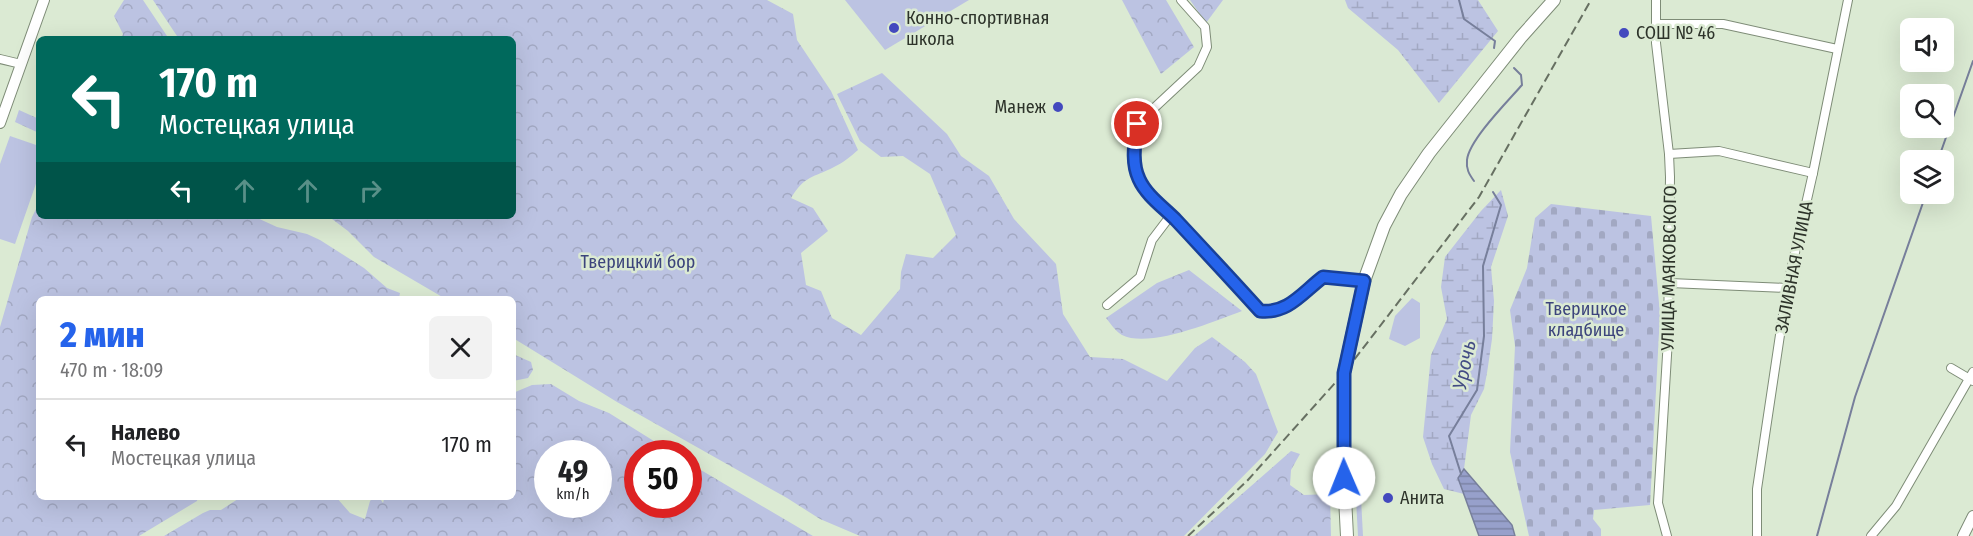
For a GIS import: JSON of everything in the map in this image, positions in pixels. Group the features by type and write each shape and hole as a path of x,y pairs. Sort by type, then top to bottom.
{"main road":[{"path":"1536,19 1545,0"},
{"path":"1347,536 1344,478 1344,373 1364,281 1384,226 1401,194 1429,153 1536,19 1554,0"}],"street":[{"path":"0,123 44,0"},
{"path":"1182,0 1205,27 1207,47 1198,67 1137,124 1134,147 1135,168 1139,180 1260,311 1272,312 1287,308 1323,277 1364,281"},
{"name":"УЛИЦА МАЯКОВСКОГО","path":"1656,0 1656,43 1670,154 1668,351 1658,503 1667,536"},
{"name":"ЗАЛИВНАЯ УЛИЦА","path":"1757,536 1757,489 1787,288 1848,0"},
{"path":"1656,24 1722,24 1838,49"},
{"path":"0,59 21,64"},
{"path":"1670,154 1719,151 1813,173"},
{"path":"1107,305 1140,277 1152,240 1171,215"},
{"path":"1670,283 1787,288"},
{"path":"1872,536 1896,506 1972,378 1952,368"},
{"path":"1963,536 1973,516"}],"green space":[{"path":"124,0 143,0 167,36 122,36 114,16"},
{"name":"Тверицкий бор","path":"153,0 767,0 793,14 797,40 831,91 858,150 841,164 805,181 791,198 813,208 828,231 801,253 806,285 821,291 832,318 861,335 900,289 901,272 906,254 933,258 956,235 930,174 903,156 881,157 860,141 837,94 882,73 947,134 961,156 989,176 1014,219 1056,264 1063,314 1090,357 1123,359 1167,381 1195,348 1212,337 1245,362 1256,374 1278,432 1265,454 1184,536 860,536 820,519 702,450 702,440 684,440 516,340 516,296 441,296 374,257 348,231 332,219 516,219 516,36 177,36"},
{"name":"Конно-спортивная школа","path":"845,0 969,0 885,50"},
{"path":"1122,0 1166,0 1194,47 1161,74"},
{"path":"1190,0 1223,0 1206,23"},
{"path":"1345,0 1478,0 1498,31 1439,103 1398,50 1348,8"},
{"path":"19,110 36,118 36,132 15,122"},
{"path":"10,136 36,145 36,184 15,244 0,239 0,164"},
{"path":"1501,190 1508,216 1491,267 1494,301 1492,339 1484,389 1471,415 1464,469 1458,478 1464,494 1444,489 1423,437 1431,355 1447,319 1441,287 1445,257 1481,211"},
{"name":"Тверицкое кладбище","path":"1551,204 1651,216 1660,314 1650,505 1594,510 1593,519 1601,529 1601,536 1529,536 1510,452 1515,346 1510,310 1527,268 1535,218"},
{"path":"36,209 36,219 260,219 277,227 307,234 320,240 364,268 387,288 400,293 399,296 36,296 36,500 197,500 139,536 0,536 0,327"},
{"path":"1189,270 1242,311 1199,327 1148,339 1122,335 1106,318 1157,283"},
{"path":"1412,298 1420,303 1420,338 1405,346 1389,339 1395,316"},
{"path":"516,355 531,362 533,370 528,378 516,380"},
{"path":"551,384 579,401 609,413 652,440 624,440 624,518 702,518 702,471 813,536 164,536 203,513 210,510 221,510 236,500 339,500 350,513 365,519 371,500 381,500 383,503 384,500 516,500 516,392 532,385"},
{"path":"1291,451 1300,454 1291,470 1290,485 1304,495 1330,494 1331,536 1194,536"},
{"path":"1361,498 1363,536 1358,536 1356,499"}],"shaded area":[{"path":"1464,469 1512,525 1515,536 1479,536 1458,478"}],"waterway":[{"name":"Урочь","path":"1459,0 1464,19 1495,41 1494,48"},
{"path":"1942,150 1973,61"},
{"name":"Урочь","path":"1474,181 1467,166 1469,152 1490,121 1522,85 1521,75 1514,68"},
{"name":"Урочь","path":"1461,474 1449,436 1477,390 1484,336 1483,266 1501,205 1493,192"},
{"path":"1817,536 1855,397 1923,204"}],"railway":[{"path":"1188,536 1247,481 1344,373 1479,197 1591,0"}],"place":[{"name":"Конно-спортивная школа","path":"894,28"},
{"name":"СОШ № 46","path":"1624,33"},
{"name":"Манеж","path":"1058,107"},
{"name":"Анита","path":"1388,498"}],"route":[{"path":"1137,124 1134,147 1135,168 1139,180 1260,311 1272,312 1287,308 1323,277 1364,281 1344,373 1344,478"}]}
